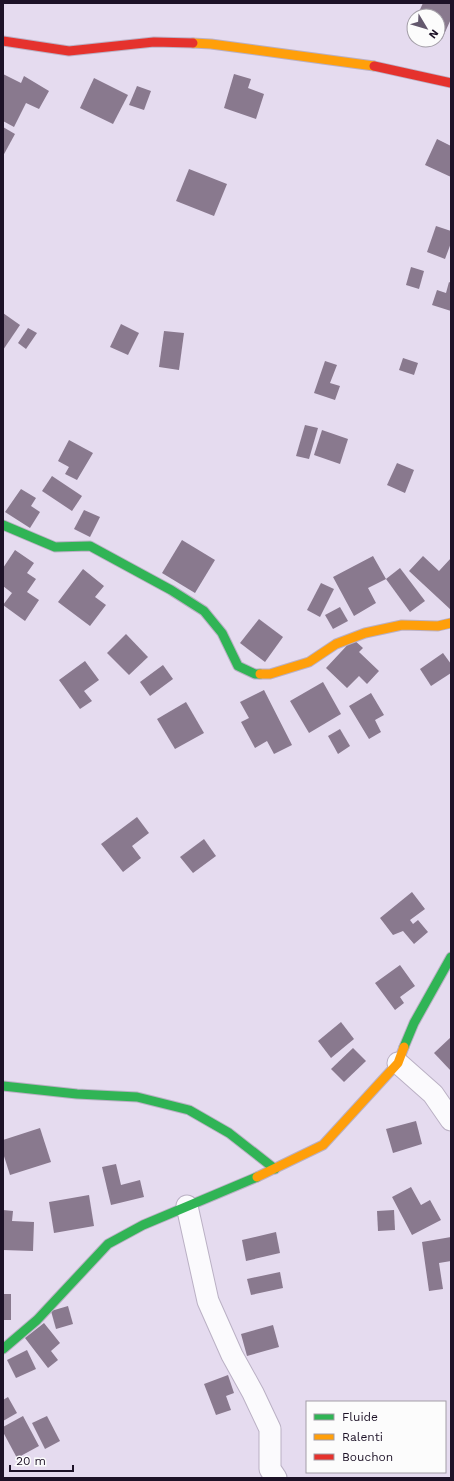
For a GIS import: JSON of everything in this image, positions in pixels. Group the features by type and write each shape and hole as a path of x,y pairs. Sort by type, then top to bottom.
{"street":[{"path":"3,42 69,50 154,42 211,44 376,66 451,83"},
{"path":"3,525 55,547 90,546 171,590 204,611 222,634 238,666 255,674 270,674 309,662 336,644 365,633 402,625 438,626 451,623"},
{"path":"3,1349 38,1320 108,1244 143,1225 275,1169 323,1145 398,1064 414,1023 451,957"},
{"path":"398,1064 433,1094 451,1120"},
{"path":"3,1086 76,1094 137,1097 189,1110 229,1133 275,1169"},
{"path":"187,1206 208,1300 232,1355 253,1393 270,1429 270,1469 276,1478"}],"building":[{"path":"423,3 451,3 451,19 446,30 446,8 421,8"},
{"path":"3,74 21,83 24,76 49,91 39,109 26,103 14,127 3,121"},
{"path":"234,74 251,79 248,88 264,94 256,119 224,108"},
{"path":"94,78 128,95 113,124 80,108"},
{"path":"137,86 151,91 144,110 129,105"},
{"path":"3,127 15,134 3,156"},
{"path":"437,139 451,146 451,177 425,165"},
{"path":"189,169 227,184 214,216 176,201"},
{"path":"436,226 451,231 451,243 445,259 427,252"},
{"path":"411,267 424,271 419,289 406,285"},
{"path":"449,282 451,283 451,311 432,305 437,290 446,293"},
{"path":"3,313 20,325 3,350"},
{"path":"121,324 139,333 128,355 110,347"},
{"path":"28,328 37,333 26,349 18,343"},
{"path":"164,331 184,333 179,370 159,367"},
{"path":"403,358 418,363 414,375 399,370"},
{"path":"325,361 337,365 330,383 340,386 335,400 314,393"},
{"path":"305,425 318,428 309,459 296,456"},
{"path":"322,430 348,439 340,464 314,455"},
{"path":"69,440 93,453 77,480 65,474 69,467 58,461"},
{"path":"397,463 414,470 405,493 387,485"},
{"path":"52,476 82,496 72,511 42,491"},
{"path":"21,489 36,498 31,506 40,512 30,528 5,512"},
{"path":"84,510 100,517 90,537 74,529"},
{"path":"182,540 215,560 195,593 162,573"},
{"path":"15,550 34,563 27,573 36,579 27,592 39,600 25,621 3,605 12,593 3,586 3,568"},
{"path":"373,556 386,579 368,588 376,603 354,616 333,577"},
{"path":"423,556 439,571 451,558 451,610 409,571"},
{"path":"400,568 425,601 410,612 386,579"},
{"path":"83,569 104,586 95,597 106,605 90,626 58,602"},
{"path":"321,583 334,589 320,617 307,610"},
{"path":"340,607 348,621 333,629 325,615"},
{"path":"259,619 283,637 265,662 240,643"},
{"path":"126,634 148,657 129,675 107,653"},
{"path":"353,639 363,648 359,652 379,671 367,684 359,676 347,688 326,668"},
{"path":"443,653 451,664 451,673 431,686 420,669"},
{"path":"85,661 99,680 84,691 92,701 80,709 59,680"},
{"path":"163,665 173,679 150,696 140,682"},
{"path":"323,682 341,714 309,733 290,701"},
{"path":"264,690 292,745 274,754 267,741 255,748 241,722 249,718 240,702"},
{"path":"371,693 384,715 375,720 381,732 369,739 349,706"},
{"path":"186,702 204,733 175,749 157,719"},
{"path":"340,729 350,746 338,754 328,736"},
{"path":"137,817 149,833 132,846 141,858 123,872 101,844"},
{"path":"204,839 216,856 193,873 180,857"},
{"path":"412,892 425,909 410,920 413,924 418,920 428,932 414,944 403,931 393,935 380,918"},
{"path":"400,965 415,986 400,997 404,1003 395,1010 375,983"},
{"path":"341,1022 354,1039 331,1058 318,1041"},
{"path":"451,1037 451,1071 434,1053"},
{"path":"353,1048 366,1061 344,1082 331,1069"},
{"path":"416,1121 422,1144 393,1153 386,1129"},
{"path":"40,1128 51,1162 10,1175 3,1153 3,1140"},
{"path":"116,1164 121,1185 140,1180 144,1197 111,1205 102,1167"},
{"path":"411,1187 421,1205 430,1200 441,1220 412,1235 392,1197"},
{"path":"89,1195 94,1226 54,1233 49,1202"},
{"path":"3,1210 13,1211 12,1221 34,1222 33,1251 3,1250"},
{"path":"394,1210 395,1230 378,1231 377,1211"},
{"path":"276,1232 280,1253 246,1261 242,1240"},
{"path":"451,1237 451,1261 439,1263 443,1289 429,1291 422,1242"},
{"path":"280,1272 283,1288 251,1295 247,1279"},
{"path":"3,1294 11,1294 11,1320 3,1320"},
{"path":"68,1306 73,1324 56,1329 51,1311"},
{"path":"44,1323 60,1343 51,1351 58,1360 48,1368 25,1338"},
{"path":"273,1325 279,1347 247,1356 241,1334"},
{"path":"27,1350 36,1369 16,1378 7,1360"},
{"path":"228,1375 234,1393 226,1396 231,1410 216,1415 204,1384"},
{"path":"8,1397 17,1413 3,1421 3,1400"},
{"path":"23,1416 39,1446 17,1458 3,1432 3,1427"},
{"path":"47,1416 60,1441 45,1449 32,1423"}],"traffic: fast":[{"path":"3,525 55,547 90,546 171,590 204,611 222,633 238,666 255,674 260,674"},
{"path":"404,1047 414,1023 451,957"},
{"path":"3,1086 77,1094 137,1097 189,1110 229,1133 275,1169"},
{"path":"3,1349 37,1320 108,1244 143,1225 257,1177"}],"traffic: slow":[{"path":"193,43 211,44 374,66"},
{"path":"260,674 270,674 309,662 336,644 365,633 402,625 438,626 451,623"},
{"path":"257,1177 323,1145 398,1063 404,1047"}],"traffic: jam":[{"path":"3,41 69,51 154,42 193,43"},
{"path":"374,66 451,83"}]}
